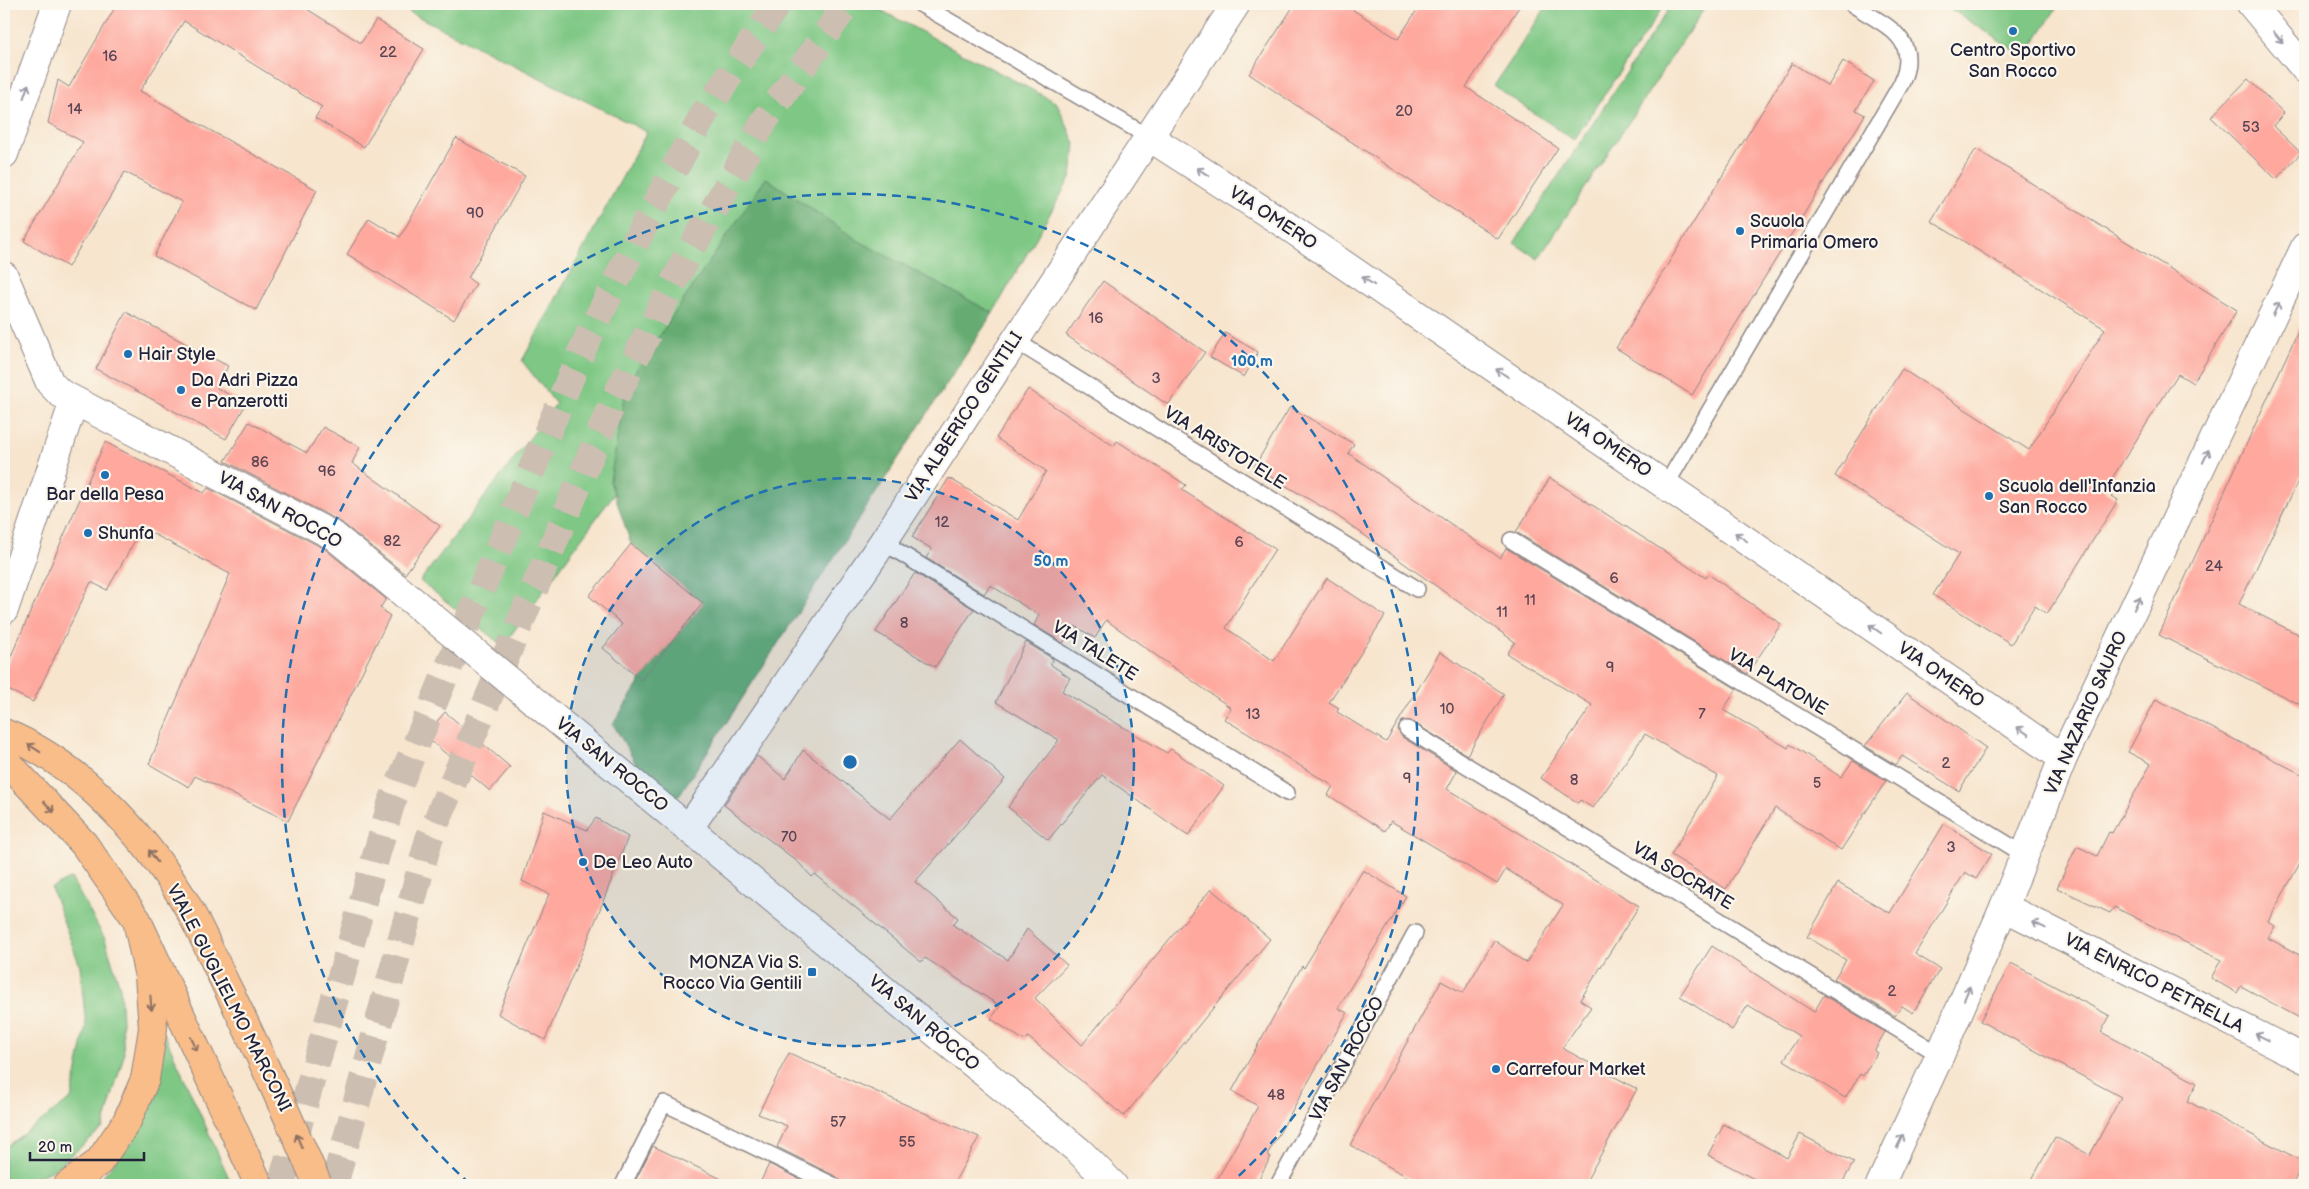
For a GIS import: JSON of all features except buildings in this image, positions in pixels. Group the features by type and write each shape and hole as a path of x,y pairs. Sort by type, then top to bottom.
{"main road":[{"name":"VIALE GUGLIELMO MARCONI","path":"4,733 21,740 88,784 141,839 183,898 259,1051 318,1185"},
{"path":"4,759 84,844 137,920 260,1185"},
{"path":"68,1185 99,1162 127,1121 145,1079 154,1028 149,977 137,920"}],"street":[{"path":"4,154 58,4"},
{"name":"VIA ALBERICO GENTILI","path":"688,828 883,542 1236,4"},
{"path":"2251,4 2305,69"},
{"name":"VIA OMERO","path":"1149,138 1286,225 2063,758"},
{"name":"VIA NAZARIO SAURO","path":"1880,1185 1940,1055 2004,907 2063,758 2305,246"},
{"name":"VIA SAN ROCCO","path":"4,276 50,383 60,393 334,536 1079,1151 1109,1184"},
{"path":"4,610 74,401"},
{"name":"VIA ENRICO PETRELLA","path":"2004,907 2305,1059"}],"lane":[{"path":"920,4 1149,138"},
{"path":"1666,485 1908,70 1907,52 1901,36 1852,4"},
{"name":"VIA ARISTOTELE","path":"1014,340 1417,589"},
{"name":"VIA PLATONE","path":"1511,540 2025,855"},
{"name":"VIA TALETE","path":"883,542 1287,792"},
{"name":"VIA SOCRATE","path":"1407,729 1940,1055"},
{"name":"VIA SAN ROCCO","path":"1278,1185 1415,933"},
{"path":"623,1185 664,1103 834,1185"}],"green space":[{"path":"413,4 869,4 1057,103 1075,144 1071,177 993,313 858,241 766,178 610,481 614,494 503,646 420,581 556,404 522,361 647,132 409,12"},
{"path":"1548,4 1665,4 1574,140 1494,86"},
{"path":"1672,4 1707,4 1538,259 1514,243"},
{"name":"Centro Sportivo San Rocco","path":"1943,4 2059,4 2025,57"},
{"path":"766,178 859,241 993,313 678,797 642,774 613,724 641,680 703,603 631,544 610,481 626,385"},
{"path":"71,878 105,939 120,987 124,1055 103,1128 55,1169 20,1185 4,1185 4,1148 71,1099 86,1026 80,966 51,888"},
{"path":"164,1033 232,1185 95,1185 134,1140"}],"tunnel":[{"path":"281,1185 391,804 583,348 639,235 704,114 777,4"},
{"path":"334,1185 429,839 613,402 685,260 765,120 847,4"}],"place":[{"name":"Centro Sportivo San Rocco","path":"2013,31"},
{"name":"Scuola Primaria Omero","path":"1740,231"},
{"name":"Hair Style","path":"128,354"},
{"name":"Da Adri Pizza e Panzerotti","path":"181,390"},
{"name":"Bar della Pesa","path":"105,475"},
{"name":"Scuola dell'Infanzia San Rocco","path":"1989,496"},
{"name":"Shunfa","path":"88,533"},
{"name":"De Leo Auto","path":"583,862"},
{"name":"MONZA Via S. Rocco Via Gentili","path":"812,972"},
{"name":"Carrefour Market","path":"1496,1069"}]}
